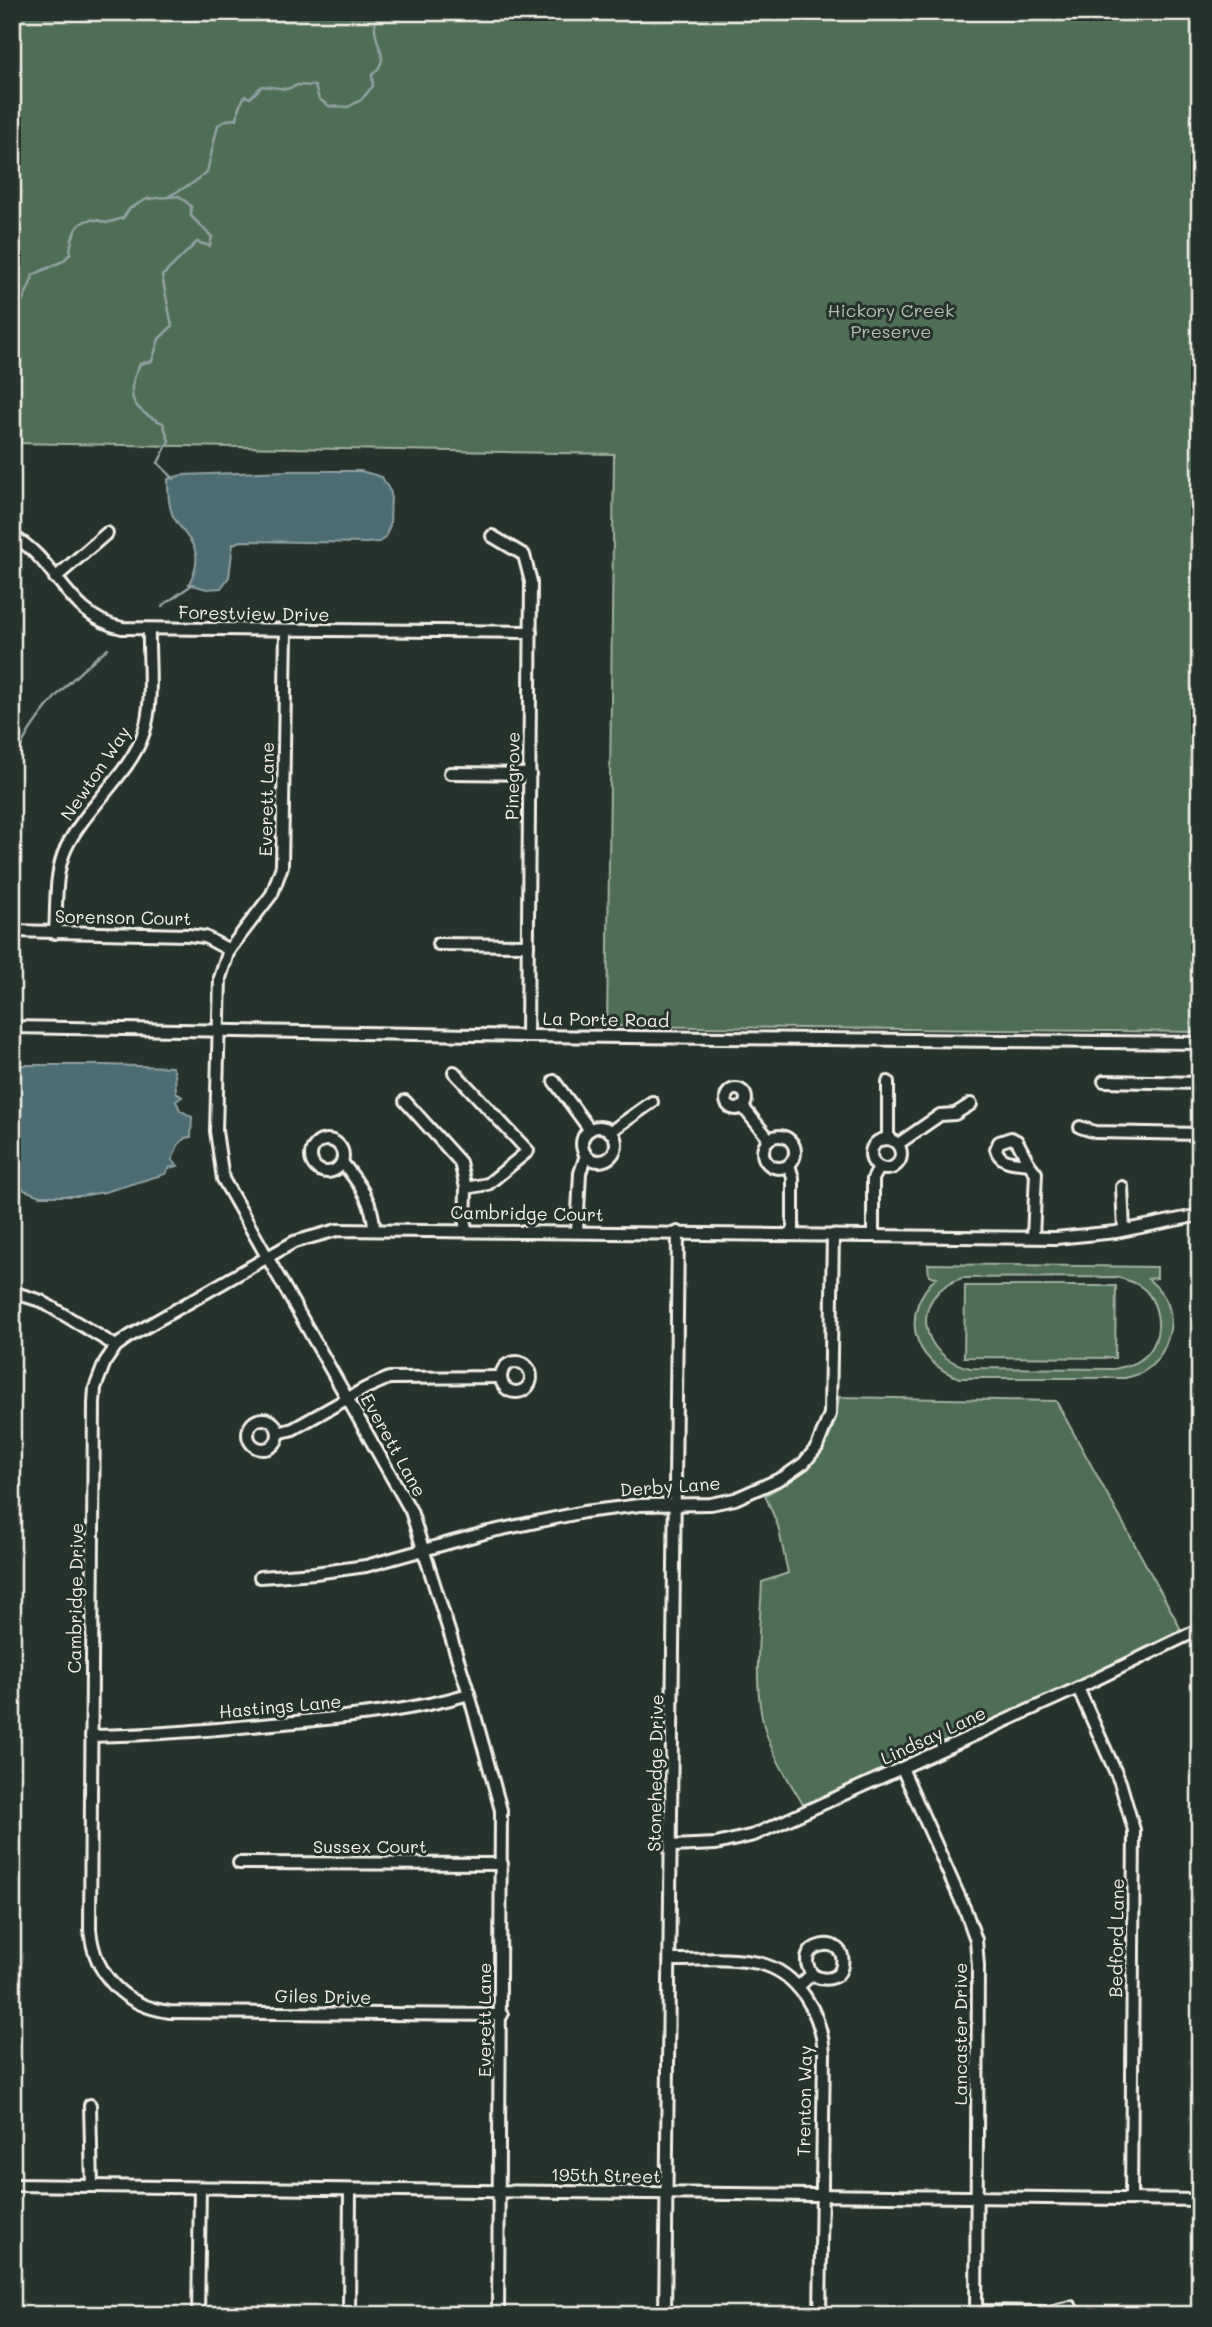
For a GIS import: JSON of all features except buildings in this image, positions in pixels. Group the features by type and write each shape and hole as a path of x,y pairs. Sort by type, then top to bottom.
{"street":[{"path":"55,578 107,533"},
{"name":"Forestview Drive","path":"12,536 27,545 82,609 99,620 122,628 531,632"},
{"name":"Pinegrove","path":"492,536 524,555 531,582 527,1036"},
{"name":"Newton Way","path":"55,933 58,880 65,849 131,757 144,732 148,709 149,629"},
{"name":"Everett Lane","path":"286,631 282,866 272,894 229,950 220,978 216,1131 223,1179 411,1511 469,1694 501,1810 502,2015 498,2315"},
{"path":"450,774 530,774"},
{"name":"Sorenson Court","path":"12,931 188,935 205,937 229,950"},
{"path":"438,944 528,945"},
{"name":"La Porte Road","path":"12,1027 1200,1043"},
{"path":"454,1072 527,1151 488,1184 466,1188"},
{"path":"554,1081 590,1130"},
{"path":"888,1082 888,1139"},
{"path":"1104,1082 1200,1083"},
{"path":"405,1101 460,1162 466,1188 465,1230"},
{"path":"610,1132 652,1102"},
{"path":"898,1144 940,1115 955,1114 971,1104"},
{"path":"743,1107 769,1139"},
{"path":"577,1231 580,1173 586,1155 583,1137 590,1130 600,1127 610,1132 616,1145 610,1157 598,1161 586,1155"},
{"path":"1080,1127 1095,1132 1200,1133"},
{"path":"789,1165 776,1168 766,1162 762,1150 769,1139 781,1135 792,1142 795,1154 789,1165 793,1178 793,1234"},
{"path":"888,1139 898,1144 902,1156 896,1166 885,1170 874,1164 870,1153 876,1142 888,1139"},
{"path":"342,1162 357,1180 372,1208 374,1229"},
{"path":"1029,1164 1036,1173 1033,1237"},
{"path":"873,1235 873,1179 879,1168"},
{"path":"1122,1187 1124,1230"},
{"name":"Cambridge Court","path":"267,1258 294,1242 323,1232 374,1229 1056,1238 1124,1230 1200,1215"},
{"name":"Stonehedge Drive","path":"665,2315 678,1232"},
{"name":"Derby Lane","path":"260,1577 359,1567 488,1532 584,1512 640,1505 711,1504 748,1493 794,1471 817,1447 827,1427 831,1407 833,1235"},
{"name":"Cambridge Drive","path":"145,2007 123,1995 106,1978 97,1963 91,1943 95,1395 100,1373 117,1346 150,1324 267,1258"},
{"path":"12,1292 41,1301 117,1346"},
{"path":"278,1433 293,1429 389,1378 501,1377"},
{"name":"Lindsay Lane","path":"672,1846 706,1846 742,1839 1078,1688 1200,1629"},
{"name":"Bedford Lane","path":"1078,1688 1121,1782 1133,1830 1131,2199"},
{"name":"Hastings Lane","path":"91,1736 167,1734 378,1714 425,1706 469,1694"},
{"name":"Lancaster Drive","path":"902,1768 966,1912 975,1940 978,1966 976,2313"},
{"name":"Sussex Court","path":"239,1863 502,1864"},
{"name":"Trenton Way","path":"670,1960 759,1963 778,1970 805,1994 819,2023 823,2040 820,2315"},
{"path":"798,1987 812,1974"},
{"name":"Giles Drive","path":"145,2007 180,2012 502,2015"},
{"path":"90,2105 92,2186"},
{"name":"195th Street","path":"12,2185 1200,2200"},
{"path":"198,2315 200,2188"},
{"path":"349,2315 350,2190"},
{"path":"976,2313 1049,2312 1070,2307"}],"shaded area":[{"path":"12,1480 20,1480 12,2315"}],"green space":[{"name":"Hickory Creek Preserve","path":"12,12 1200,12 1200,1032 607,1026 614,454 12,443"},
{"path":"928,1264 1157,1267 1157,1278 1148,1279 1166,1300 1171,1320 1170,1331 1157,1360 1141,1373 1127,1378 960,1378 930,1360 921,1348 916,1334 918,1305 925,1290 937,1277 929,1276","holes":["1116,1277 1136,1284 1146,1291 1156,1309 1158,1330 1156,1340 1144,1357 1135,1363 1114,1369 971,1368 953,1362 940,1352 931,1340 926,1326 927,1311 933,1298 945,1286 962,1278"]},
{"path":"965,1286 1116,1286 1115,1358 964,1357"},
{"path":"839,1397 1056,1401 1173,1614 1180,1628 1177,1633 1116,1665 804,1806 768,1739 760,1702 758,1662 762,1582 788,1573 778,1526 765,1495 796,1477 817,1457 832,1431"}],"water":[{"path":"361,471 382,477 391,493 390,525 385,538 379,542 366,543 241,541 233,544 229,577 221,588 207,589 189,584 196,555 191,542 172,514 168,479 182,475"},
{"path":"12,1065 172,1067 176,1092 182,1097 176,1101 180,1110 192,1117 191,1137 185,1138 178,1145 172,1160 178,1166 169,1168 165,1174 105,1192 80,1196 40,1196 24,1190 12,1173"},
{"path":"73,2311 78,2315 22,2315 24,2312"}],"waterway":[{"path":"169,196 207,172 218,125 237,119 245,96 250,98 262,86 287,89 298,85 315,86 319,99 329,106 348,107 361,100 373,86 372,75 381,63 375,27 379,12"},
{"path":"12,315 17,312 33,275 63,261 70,254 73,237 79,225 90,220 106,223 123,218 130,208 147,199 179,196 191,206 191,216 212,237 210,246 197,242 162,276 172,326 159,339 152,361 140,364 132,384 137,407 163,423 169,441 158,463 174,479"},
{"path":"162,606 193,584"},
{"path":"12,761 50,703 108,648"}]}
